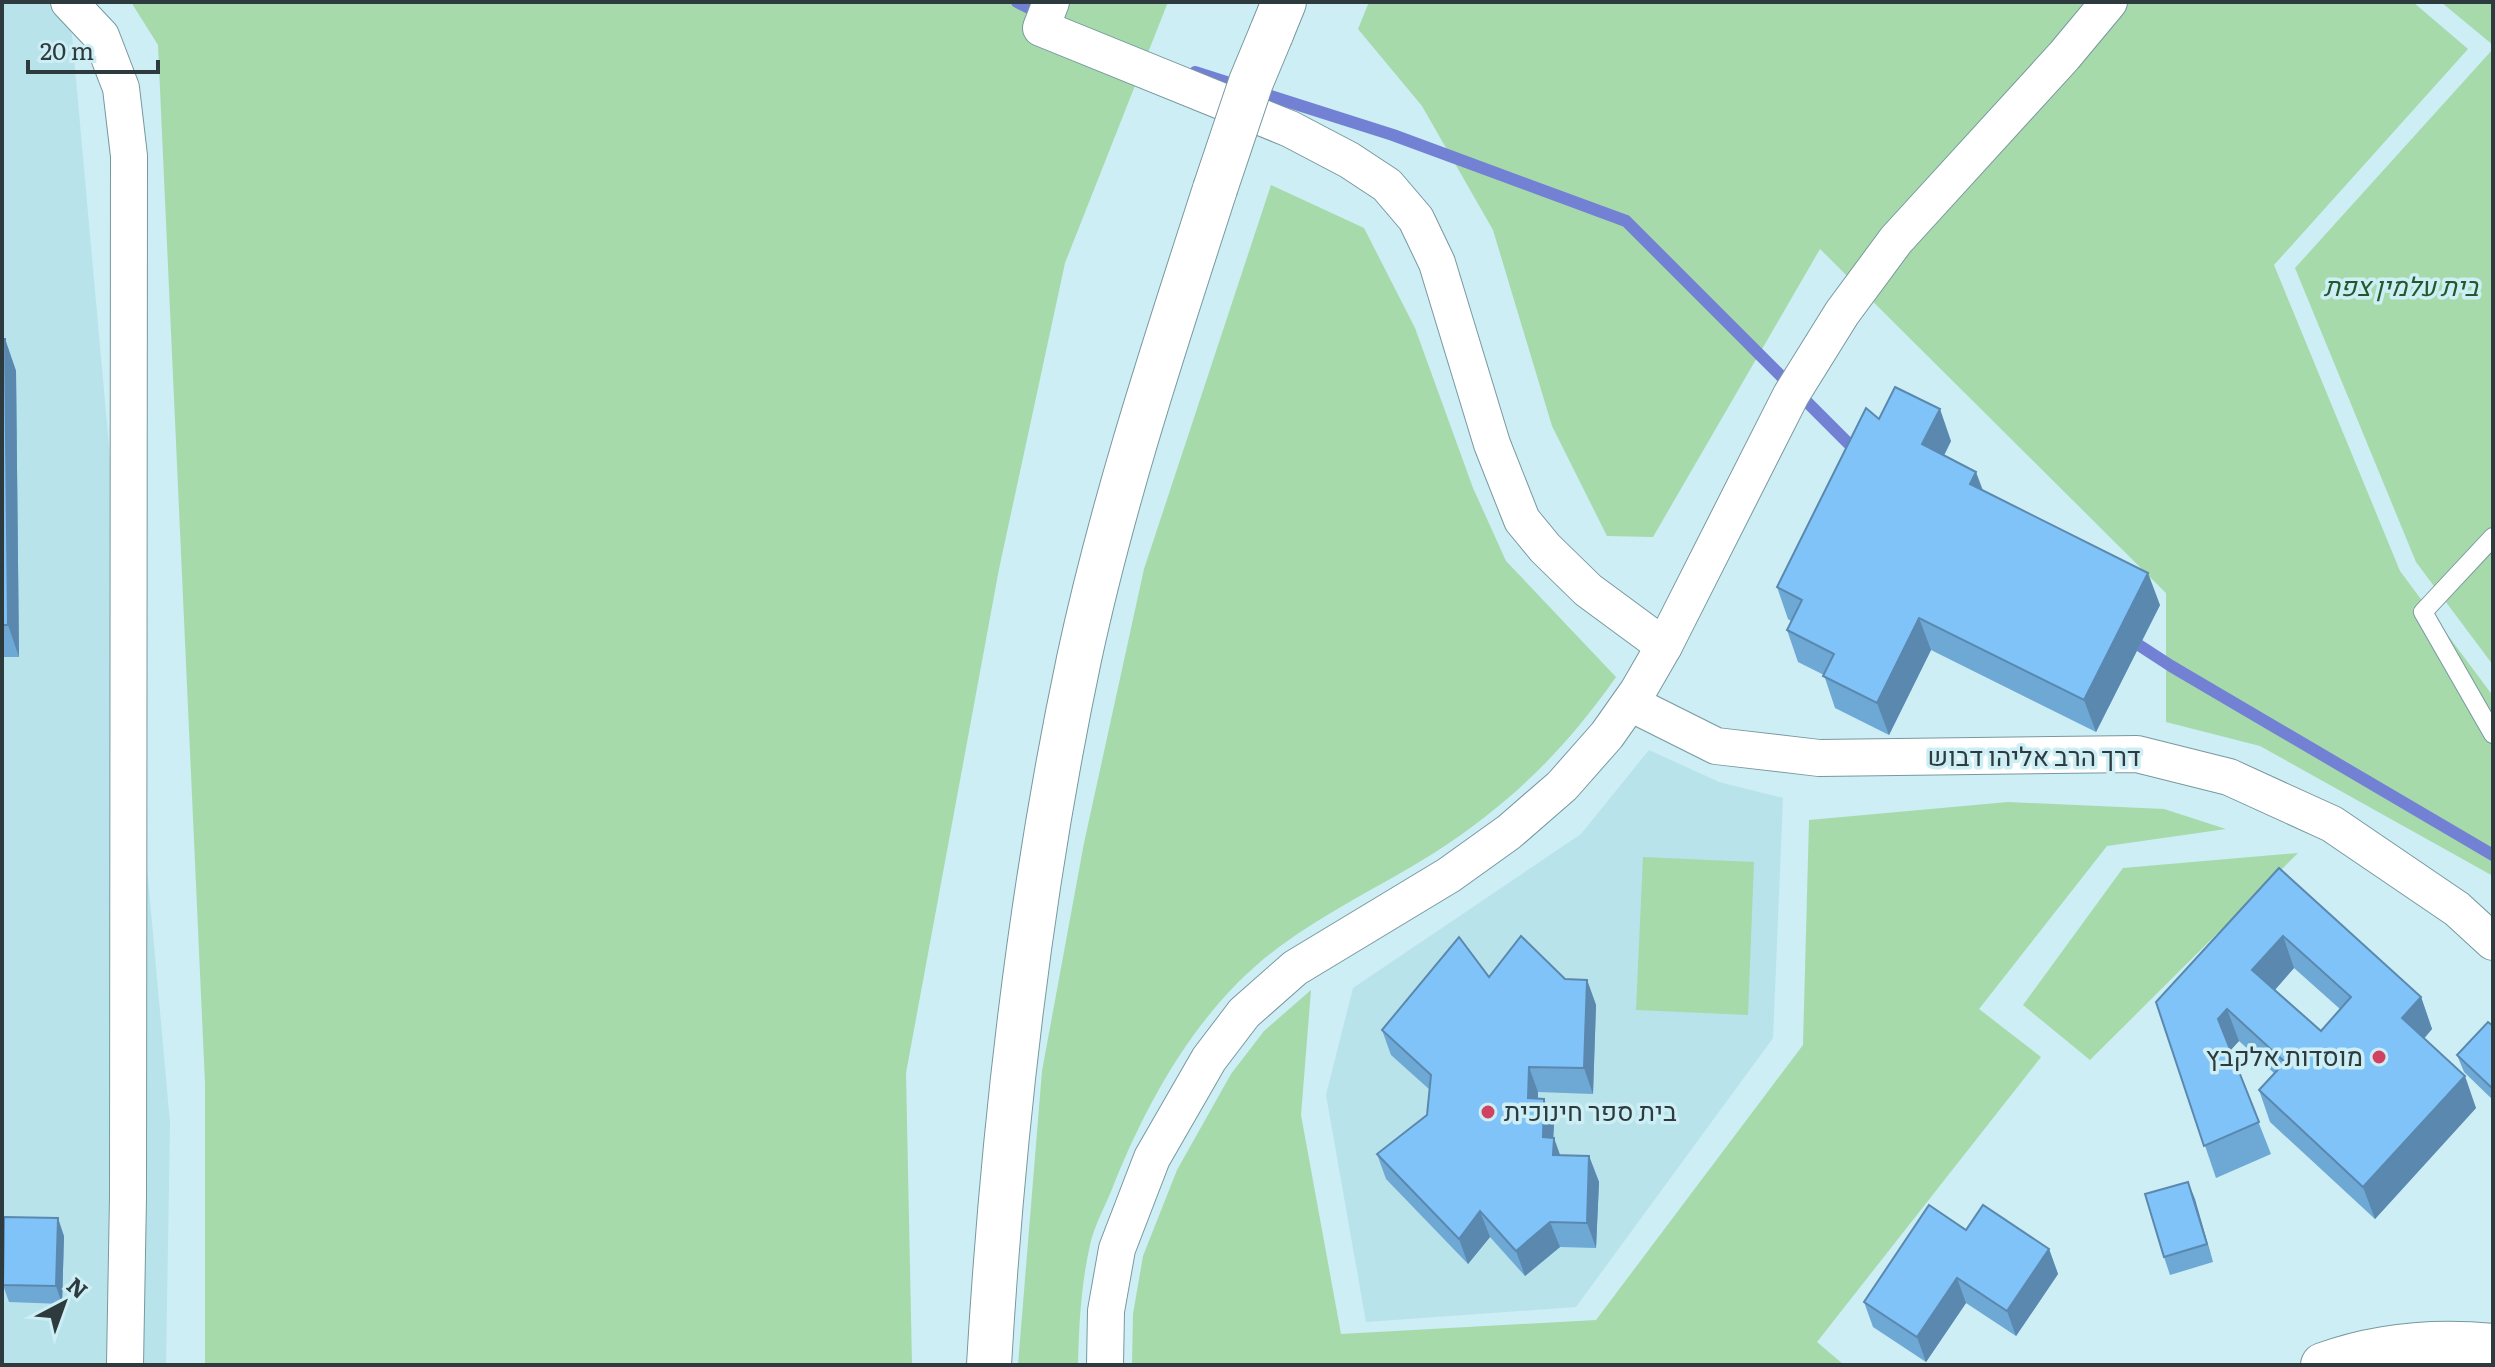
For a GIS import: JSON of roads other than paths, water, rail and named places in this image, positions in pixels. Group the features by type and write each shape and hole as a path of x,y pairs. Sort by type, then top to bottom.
{"main road":[{"path":"989,1365 996,1242 1014,1070 1060,761 1080,657 1104,558 1174,317 1251,82 1278,18"},
{"path":"2323,1365 2355,1353 2398,1346 2454,1342 2493,1346"}],"street":[{"path":"69,2 101,36 121,88 129,156 129,1150 125,1365"},
{"path":"1051,2 1041,28 1290,129 1349,160 1387,185 1416,219 1437,263 1492,444 1522,520 1545,548 1588,590 1664,646"},
{"path":"1105,1365 1106,1311 1117,1249 1148,1170 1209,1059 1244,1013 1295,968 1449,875 1509,832 1562,786 1607,735 1664,646 1791,395 1842,313 1896,240 2064,56 2109,2"},
{"name":"דרך הרב אליהו דבוש","path":"1630,703 1716,746 1819,758 2137,754 2229,777 2332,824 2457,909 2493,942"}],"lane":[{"path":"2493,537 2423,612 2493,734"}],"waterway":[{"path":"1017,2 1043,15"},
{"path":"1195,72 1393,135 1626,221 1859,454"},
{"path":"2128,638 2493,855"}],"place":[{"name":"מוסדות אלקבץ","path":"2379,1057"},
{"name":"בית ספר חינוכית","path":"1488,1112"}],"park label":[{"name":"בית עלמין צפת","path":"2401,287"}]}
